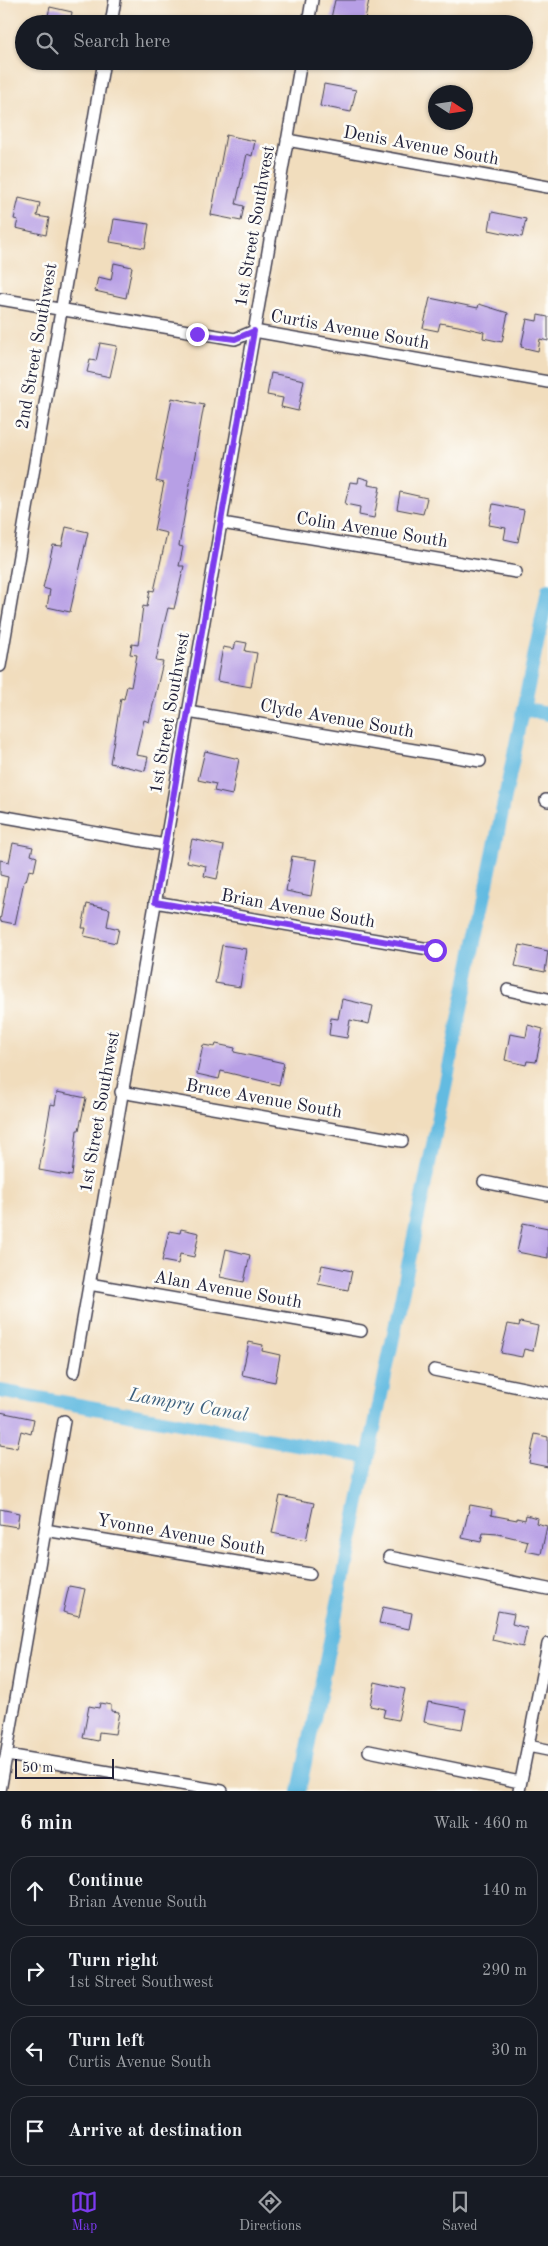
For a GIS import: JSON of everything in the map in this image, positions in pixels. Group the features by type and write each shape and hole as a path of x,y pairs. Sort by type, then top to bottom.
{"street":[{"path":"112,15 115,0"},
{"path":"310,15 312,0"},
{"name":"2nd Street Southwest","path":"0,666 102,70"},
{"name":"1st Street Southwest","path":"74,1372 299,70"},
{"name":"Denis Avenue South","path":"287,140 548,187"},
{"name":"Curtis Avenue South","path":"0,299 235,339 254,331 548,382"},
{"name":"Colin Avenue South","path":"222,523 516,572"},
{"name":"Clyde Avenue South","path":"188,712 480,761"},
{"path":"0,816 165,845"},
{"name":"Brian Avenue South","path":"155,902 435,950"},
{"path":"508,990 548,999"},
{"name":"Bruce Avenue South","path":"121,1092 402,1141"},
{"path":"484,1182 548,1196"},
{"name":"Alan Avenue South","path":"88,1284 361,1331"},
{"path":"434,1370 548,1393"},
{"path":"0,1791 64,1421"},
{"name":"Yvonne Avenue South","path":"45,1530 310,1574"},
{"path":"389,1557 548,1590"},
{"path":"369,1751 520,1786 548,1644"},
{"path":"528,1746 548,1750"},
{"path":"7,1755 222,1791"}],"building":[{"path":"335,0 369,0 366,15 332,15"},
{"path":"50,7 72,12 72,15 48,15"},
{"path":"324,84 356,90 351,112 320,106"},
{"path":"226,135 255,141 252,156 247,154 236,204 244,206 241,221 211,215"},
{"path":"19,198 40,203 37,216 49,218 46,235 16,228 18,220 14,219"},
{"path":"492,212 526,219 522,237 489,230"},
{"path":"114,219 149,224 145,248 110,242"},
{"path":"114,263 132,267 126,298 95,291 98,277 111,280"},
{"path":"430,298 478,308 479,304 508,313 502,342 483,338 484,332 458,326 440,323 438,331 423,328"},
{"path":"538,315 548,317 548,341 540,339 538,351 521,347 527,319 537,321"},
{"path":"100,343 117,346 110,377 87,372 90,360 96,361"},
{"path":"271,373 304,380 298,411 281,407 283,398 267,395"},
{"path":"172,398 204,405 179,546 183,547 179,566 184,566 174,609 168,608 156,661 163,662 149,722 144,720 136,755 148,757 145,771 110,763 121,698 124,699 127,686 131,687 137,655 130,654 132,644 138,645 143,606 147,607 150,590 154,591 167,533 154,530 164,483 156,481"},
{"path":"359,477 369,480 368,485 380,487 374,518 359,515 360,507 345,504 350,482 358,483"},
{"path":"400,492 427,498 423,514 397,509"},
{"path":"493,504 524,510 518,542 504,539 506,528 489,525"},
{"path":"66,527 88,532 70,612 47,607 50,590 43,588 53,545 62,546"},
{"path":"236,641 247,643 245,651 257,653 251,687 217,681 223,647 234,649"},
{"path":"205,751 239,759 232,795 214,791 216,784 198,780"},
{"path":"192,839 224,846 217,879 204,876 206,866 187,862"},
{"path":"13,843 33,847 31,855 37,857 34,871 29,870 26,881 24,881 15,924 0,921 8,877 0,875 0,860 9,862"},
{"path":"292,856 317,860 311,896 286,891"},
{"path":"87,904 110,909 107,926 119,929 116,943 84,936 86,928 82,928"},
{"path":"222,945 246,949 240,987 215,983"},
{"path":"520,945 548,951 545,972 515,966"},
{"path":"342,999 373,1006 369,1024 350,1020 347,1038 329,1035 331,1018 338,1019"},
{"path":"528,1025 543,1029 536,1062 527,1061 526,1065 505,1060 510,1034 526,1037"},
{"path":"216,1044 235,1048 234,1052 284,1063 279,1085 221,1071 219,1079 197,1074 203,1045 215,1047"},
{"path":"57,1092 86,1098 79,1130 77,1130 72,1176 39,1170 51,1104 55,1105"},
{"path":"523,1223 548,1228 548,1258 517,1252"},
{"path":"181,1229 199,1233 194,1257 180,1254 178,1264 162,1261 169,1231 180,1233"},
{"path":"226,1249 250,1255 244,1282 220,1277"},
{"path":"322,1265 352,1271 348,1290 318,1284"},
{"path":"520,1322 538,1326 533,1351 524,1349 522,1357 501,1353 508,1324 519,1326"},
{"path":"249,1342 263,1345 262,1351 280,1355 275,1382 242,1375"},
{"path":"0,1412 34,1419 31,1434 21,1431 17,1448 0,1445"},
{"path":"535,1434 548,1437 548,1467 529,1463"},
{"path":"280,1496 314,1503 306,1540 272,1533"},
{"path":"470,1505 492,1509 491,1515 517,1520 517,1518 525,1520 526,1515 537,1518 536,1523 547,1526 541,1554 525,1551 528,1541 498,1534 483,1533 481,1542 462,1538"},
{"path":"0,1509 19,1513 17,1527 0,1524"},
{"path":"69,1586 85,1589 79,1616 63,1612"},
{"path":"383,1607 412,1613 409,1629 379,1623"},
{"path":"498,1611 514,1614 512,1624 527,1628 523,1647 492,1640"},
{"path":"375,1682 405,1689 398,1720 383,1717 385,1709 370,1706"},
{"path":"428,1702 466,1709 462,1729 424,1722"},
{"path":"100,1703 111,1705 111,1711 119,1712 115,1734 99,1732 98,1741 83,1738 89,1706 99,1708"}],"waterway":[{"path":"299,1791 548,590"},
{"path":"523,709 548,714"},
{"name":"Lampry Canal","path":"0,1391 368,1457"}],"route":[{"path":"197,334 235,339 254,331 155,902 435,950"}]}
